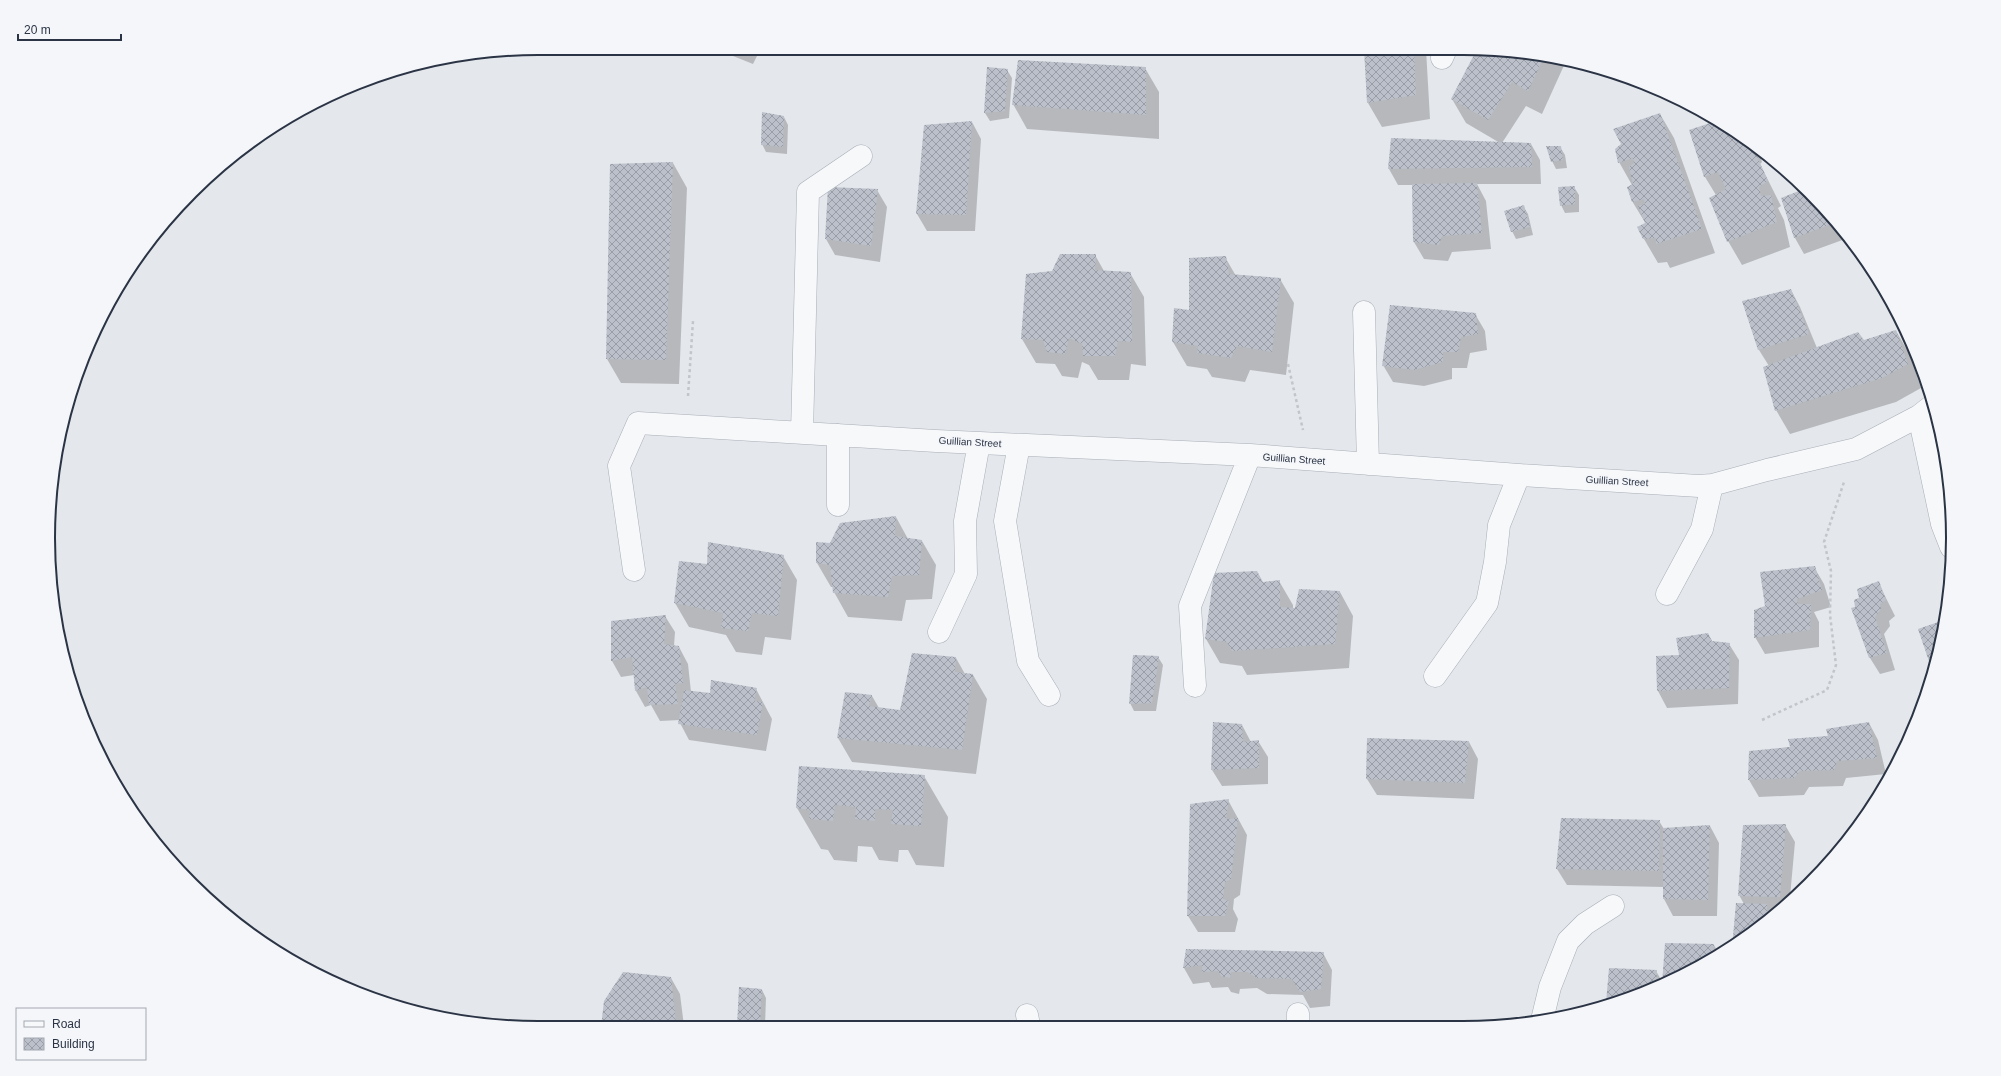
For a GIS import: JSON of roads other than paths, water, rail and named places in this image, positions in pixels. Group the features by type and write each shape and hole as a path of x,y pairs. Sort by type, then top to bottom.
{"street":[{"path":"802,433 808,192 861,156"},
{"path":"1364,312 1368,464"},
{"path":"1926,411 1942,524 1946,534"},
{"name":"Guillian Street","path":"634,570 619,466 638,423 978,443 1250,455 1519,475 1712,485 1767,470 1856,449 1926,411"},
{"path":"838,435 838,505"},
{"path":"939,632 966,574 965,521 978,443"},
{"path":"1019,444 1005,521 1028,661 1049,695"},
{"path":"1196,686 1190,606 1250,455"},
{"path":"1435,676 1487,603 1495,562 1499,525 1519,475"},
{"path":"1667,594 1702,529 1712,485"},
{"path":"1224,520 1225,560"},
{"path":"1543,1014 1550,987 1568,941 1585,924 1613,906"}]}
